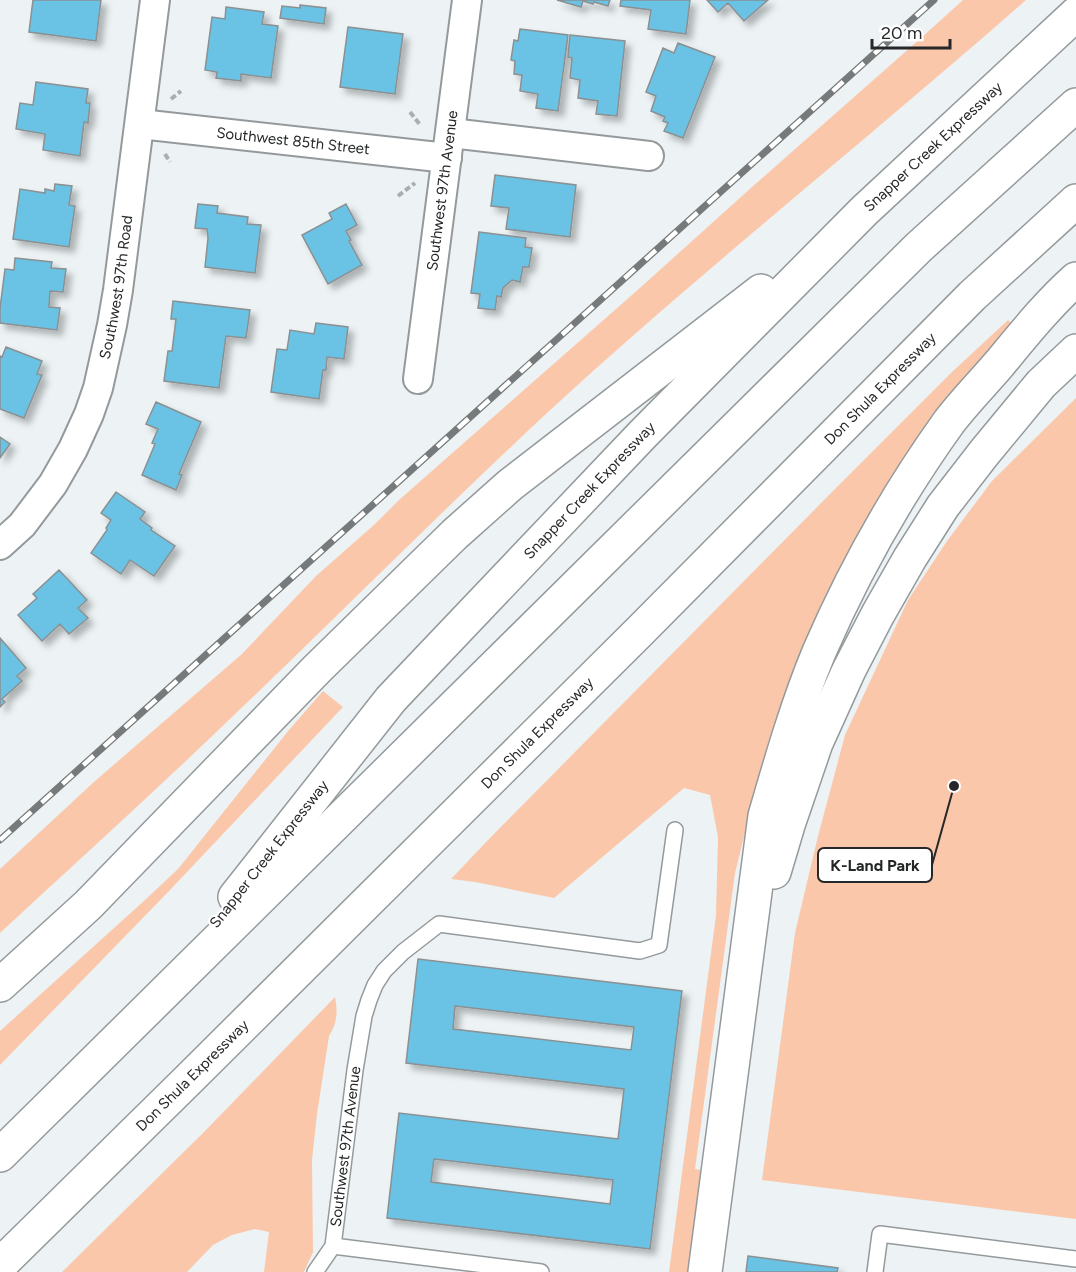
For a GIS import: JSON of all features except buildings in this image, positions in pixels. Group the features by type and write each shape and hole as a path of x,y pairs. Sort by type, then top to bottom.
{"highway":[{"name":"Snapper Creek Expressway","path":"149,1007 391,699 643,434 864,211 1076,14"},
{"path":"0,1155 919,247 1076,105"},
{"name":"Don Shula Expressway","path":"0,1265 598,674 972,296 1076,201"},
{"path":"0,985 88,905 317,669 454,534 510,485 864,211"},
{"path":"705,1272 765,816 782,755 801,700 843,599 909,481 951,421 1055,298 1076,279"},
{"path":"746,965 788,825 816,743 849,670 878,614 943,506 1041,384 1076,351"}],"street":[{"name":"Southwest 97th Road","path":"0,545 22,525 53,483 73,449 98,388 118,290 155,0"},
{"name":"Southwest 97th Avenue","path":"418,379 467,0"},
{"name":"Southwest 85th Street","path":"140,124 449,146 649,156"}],"lane":[{"name":"Southwest 97th Avenue","path":"315,1272 333,1246 364,1016 375,985 384,972 403,952 439,924 640,951 659,945 675,830"},
{"path":"875,1272 880,1234 1076,1258"},
{"path":"333,1246 541,1272"}],"path":[{"path":"171,100 181,91"},
{"path":"410,112 421,126"},
{"path":"165,153 170,162"},
{"path":"398,196 415,183"}],"shaded area":[{"path":"963,0 1026,0 592,372 495,462 184,763 0,933 0,869 95,781 242,654 316,576 399,500"},
{"path":"1008,320 1014,325 799,660 784,697 760,772 735,873 695,1169 701,1170 688,1272 669,1272 716,915 718,837 710,795 684,788 554,898 451,879 833,491 952,372"},
{"path":"1076,398 1076,1219 762,1180 795,933 845,735 908,600 947,541 992,481"},
{"path":"323,691 343,707 0,1065 0,1031 178,869"},
{"path":"335,997 336,1018 329,1036 312,1160 313,1252 304,1272 264,1272 269,1232 255,1229 232,1235 213,1245 187,1272 62,1272 204,1132"}],"railway":[{"path":"0,840 934,0"}],"place":[{"name":"K-Land Park","path":"954,786"}]}
